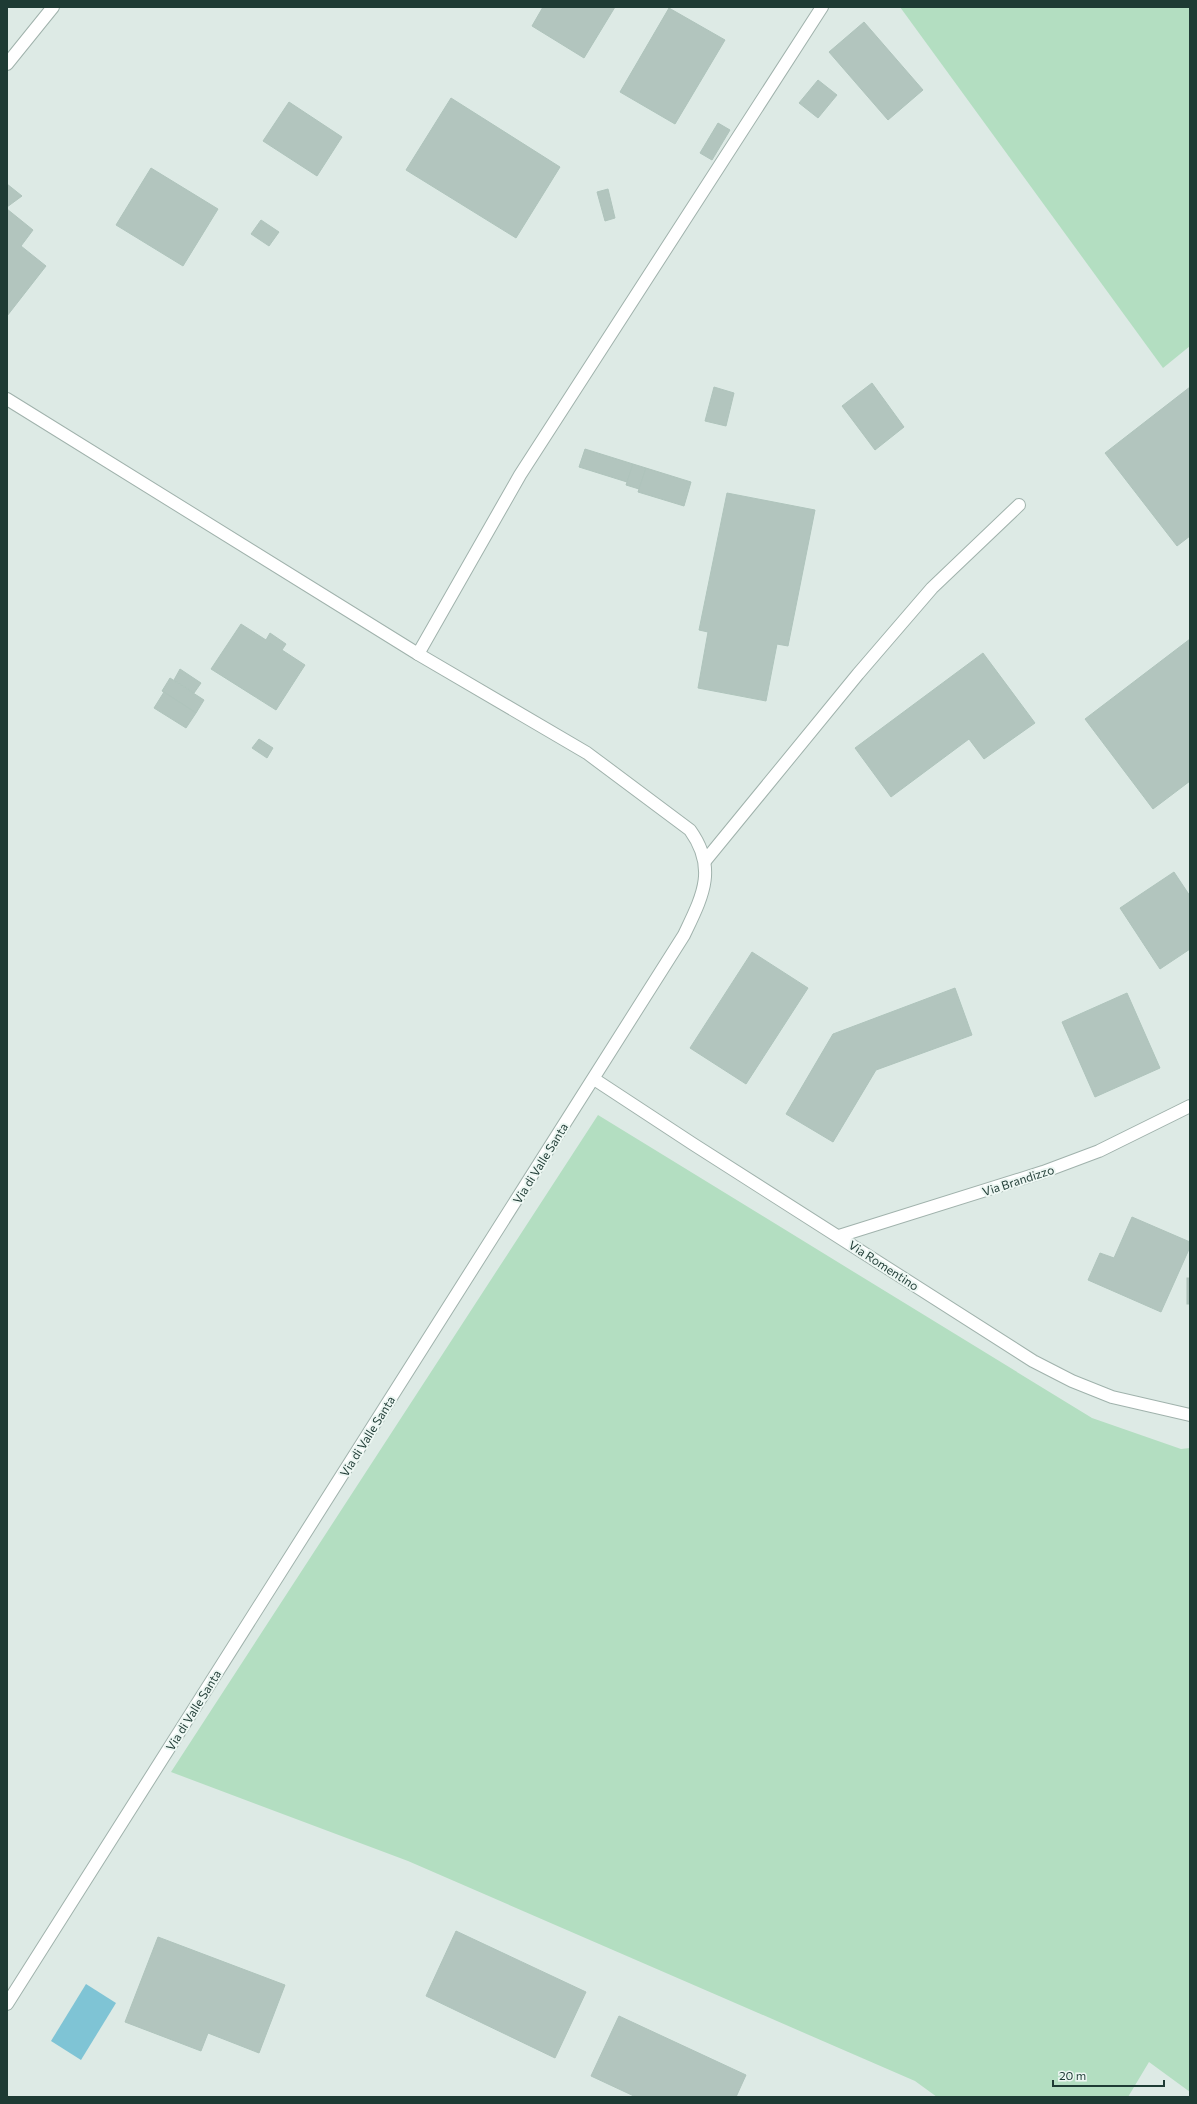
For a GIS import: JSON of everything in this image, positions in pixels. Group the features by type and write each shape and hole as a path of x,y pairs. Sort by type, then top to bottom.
{"street":[{"path":"7,64 53,7"},
{"path":"418,654 520,475 822,7"},
{"name":"Via di Valle Santa","path":"7,399 418,654 588,753 690,830 700,843 705,861 706,878 702,895 684,935 7,2004"},
{"path":"705,861 858,674 932,588 1019,505"},
{"name":"Via Romentino","path":"594,1079 994,1337 1072,1381 1112,1397 1190,1415"},
{"name":"Via Brandizzo","path":"839,1236 1043,1172 1099,1151 1190,1106"}],"green space":[{"path":"900,7 1190,7 1190,346 1163,368"},
{"path":"598,1115 1092,1418 1181,1449 1190,1448 1190,2092 1149,2062 1128,2097 937,2097 915,2081 408,1861 171,1772"}],"water":[{"path":"86,1984 116,2003 81,2060 51,2041"}],"building":[{"path":"543,7 615,7 584,58 532,26"},
{"path":"669,8 725,40 675,124 620,92"},
{"path":"864,22 923,90 888,120 829,52"},
{"path":"818,80 837,95 818,118 799,103"},
{"path":"451,98 560,167 516,238 406,170"},
{"path":"289,102 342,137 317,176 263,141"},
{"path":"718,123 730,130 712,160 700,153"},
{"path":"151,168 218,209 183,266 116,225"},
{"path":"7,184 22,196 7,207"},
{"path":"608,189 615,218 605,221 597,192"},
{"path":"7,209 33,230 21,246 46,266 7,316"},
{"path":"261,220 279,232 269,246 251,234"},
{"path":"872,383 904,427 875,450 842,406"},
{"path":"714,387 734,393 726,426 705,421"},
{"path":"1190,387 1190,536 1177,546 1105,453"},
{"path":"585,449 633,464 627,482 579,467"},
{"path":"633,464 646,468 639,489 626,485"},
{"path":"646,468 691,482 684,506 638,492"},
{"path":"727,493 815,510 788,646 777,644 766,701 698,688 708,632 699,630"},
{"path":"241,624 266,640 270,633 286,644 282,650 305,665 276,710 211,669"},
{"path":"1190,639 1190,781 1153,809 1085,719"},
{"path":"983,653 1035,723 984,759 969,739 891,797 855,748"},
{"path":"180,669 201,683 194,693 174,680"},
{"path":"170,678 204,700 196,713 162,691"},
{"path":"164,692 196,713 186,728 154,708"},
{"path":"259,739 273,748 267,758 252,748"},
{"path":"1174,872 1190,896 1190,949 1160,969 1120,908"},
{"path":"752,952 808,988 746,1084 690,1048"},
{"path":"955,988 972,1035 876,1070 833,1142 786,1114 833,1034"},
{"path":"1127,993 1160,1068 1095,1097 1062,1022"},
{"path":"1132,1217 1190,1242 1190,1247 1161,1312 1088,1280 1100,1253 1114,1258"},
{"path":"1187,1278 1190,1278 1190,1304 1187,1304"},
{"path":"456,1931 586,1992 555,2058 426,1996"},
{"path":"158,1937 285,1985 259,2053 208,2033 201,2051 125,2022"},
{"path":"619,2016 746,2075 736,2097 636,2097 591,2076"}]}
